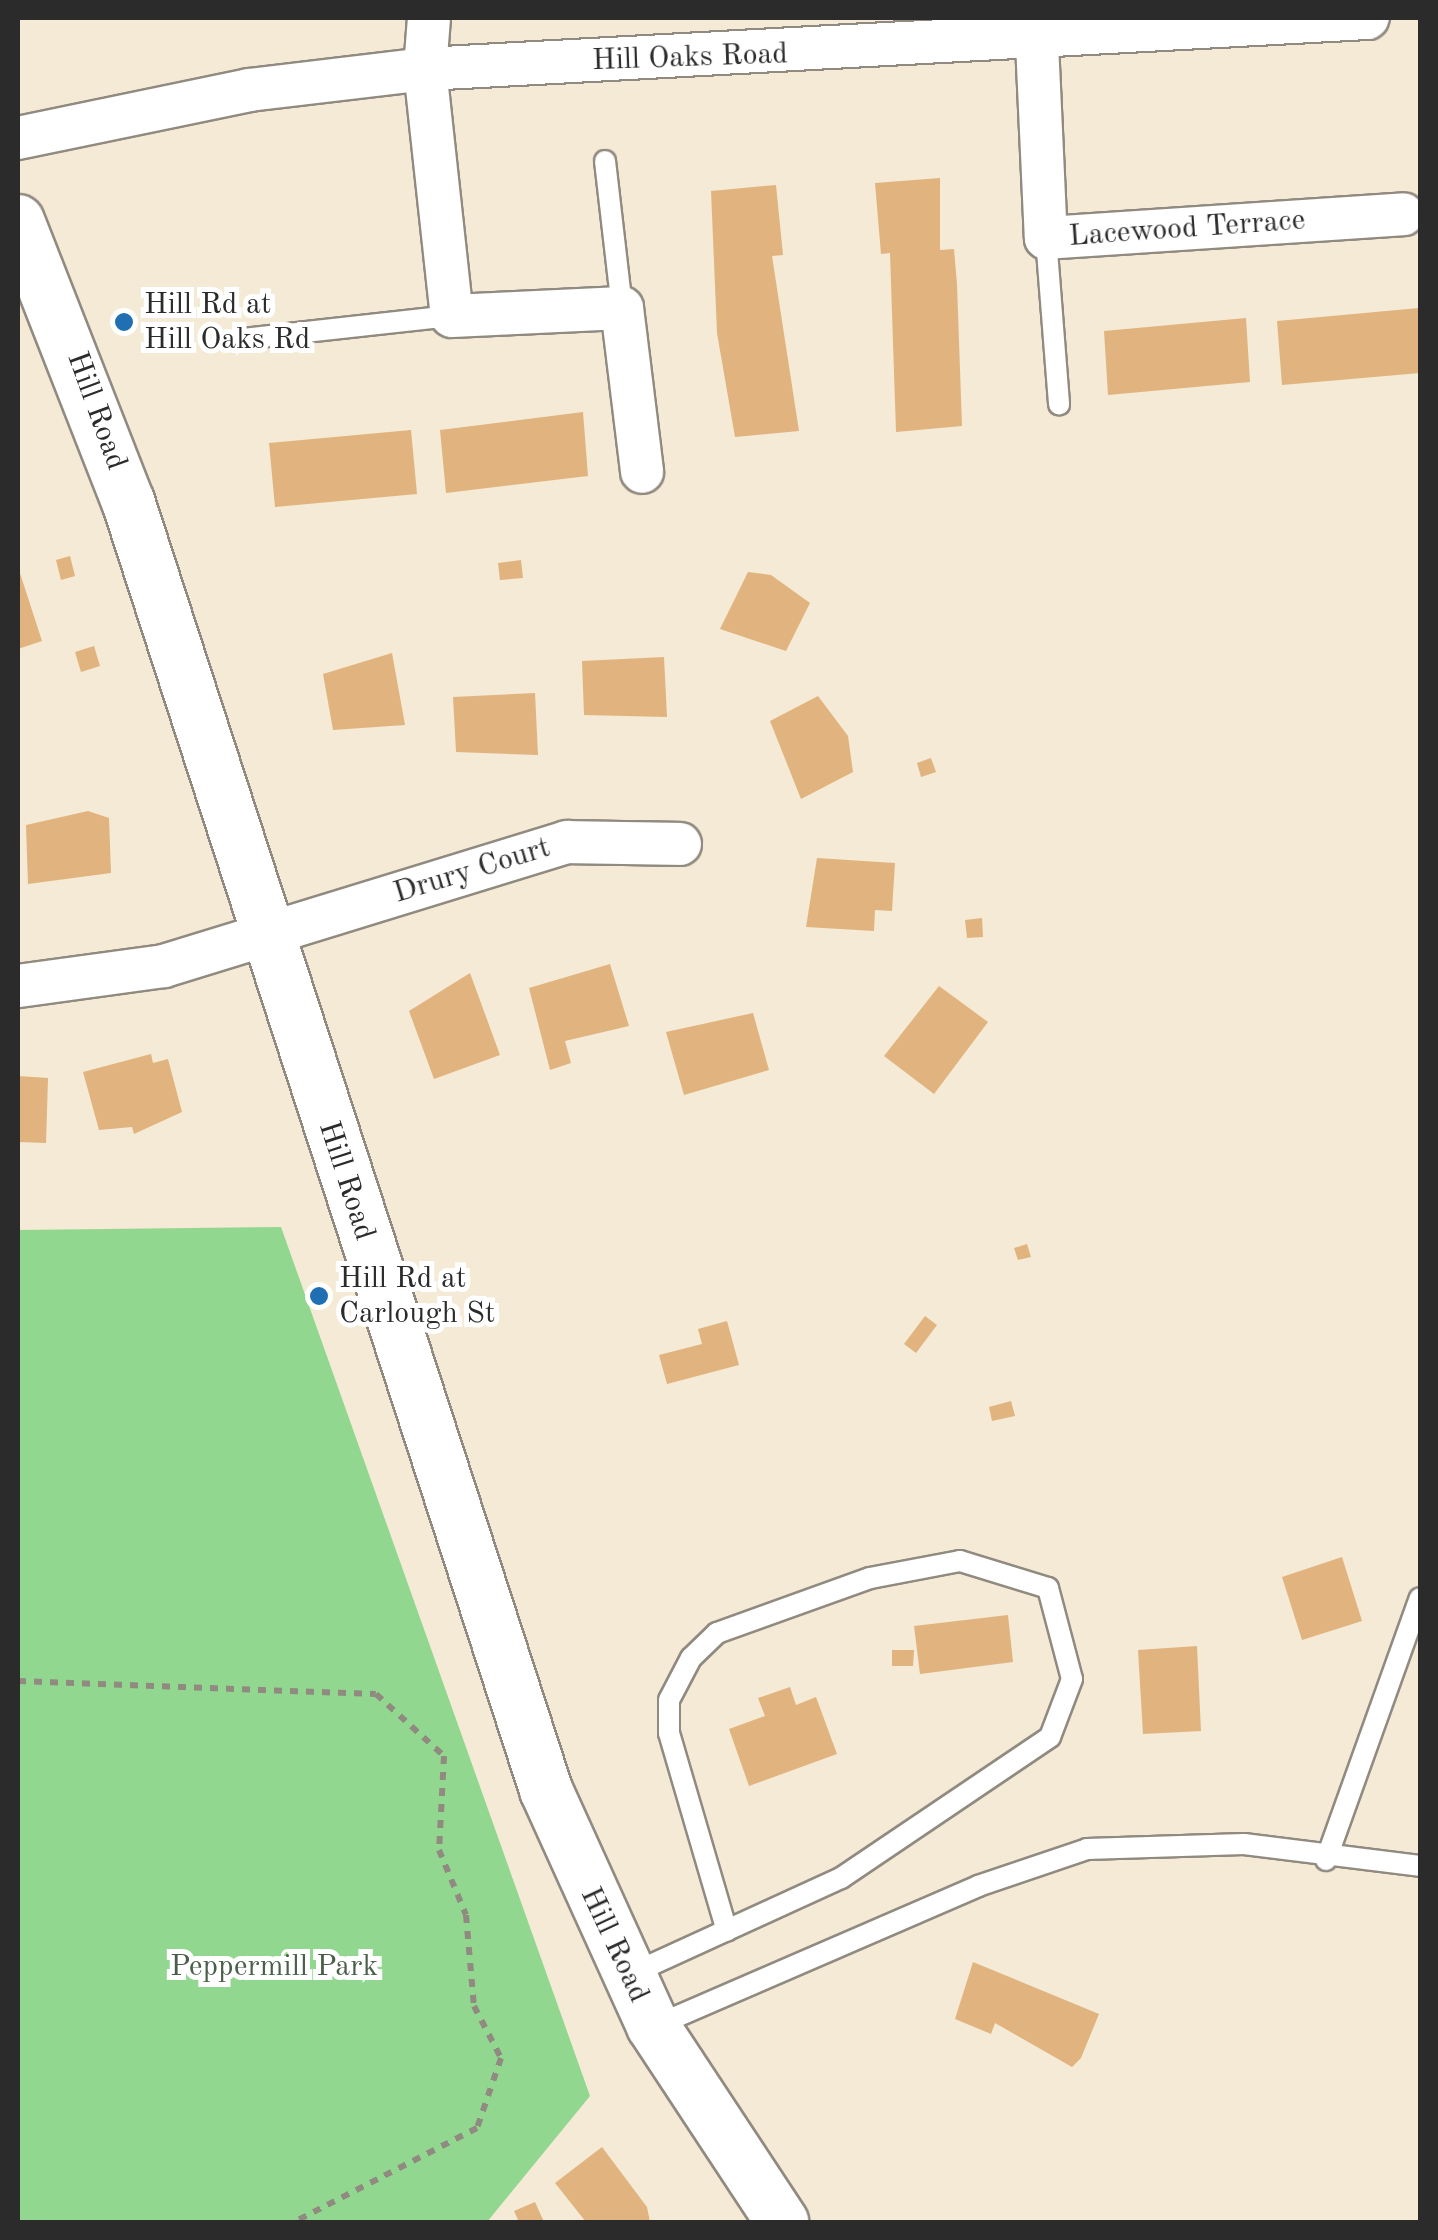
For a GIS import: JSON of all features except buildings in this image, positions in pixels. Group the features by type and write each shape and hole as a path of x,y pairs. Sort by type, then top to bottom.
{"street":[{"path":"429,18 426,69 452,316 622,308 642,472"},
{"name":"Hill Oaks Road","path":"18,138 248,90 426,69 1037,42 1368,18"},
{"name":"Lacewood Terrace","path":"1037,42 1046,238 1403,214"},
{"name":"Hill Road","path":"18,221 79,360 499,1660 628,1976 653,2026 782,2222"},
{"name":"Drury Court","path":"18,986 94,982 268,936 567,842 680,844"}],"lane":[{"path":"605,162 622,308"},
{"path":"1046,238 1059,404"},
{"path":"242,339 452,316"},
{"path":"628,1976 726,1931 906,1840 1050,1737 1072,1679 1048,1588 960,1561 870,1578 732,1627 691,1658 669,1700 669,1733 726,1931"},
{"path":"1326,1860 1420,1598"},
{"path":"653,2026 1056,1855 1147,1840 1420,1866"}],"path":[{"path":"18,1681 376,1694 444,1756 438,1850 466,1915 474,2006 501,2058 477,2128 294,2222"}],"green space":[{"name":"Peppermill Park","path":"281,1227 590,2096 487,2222 18,2222 18,1230"}],"place":[{"name":"Hill Rd at Hill Oaks Rd","path":"124,322"},
{"name":"Hill Rd at Carlough St","path":"319,1296"}]}
